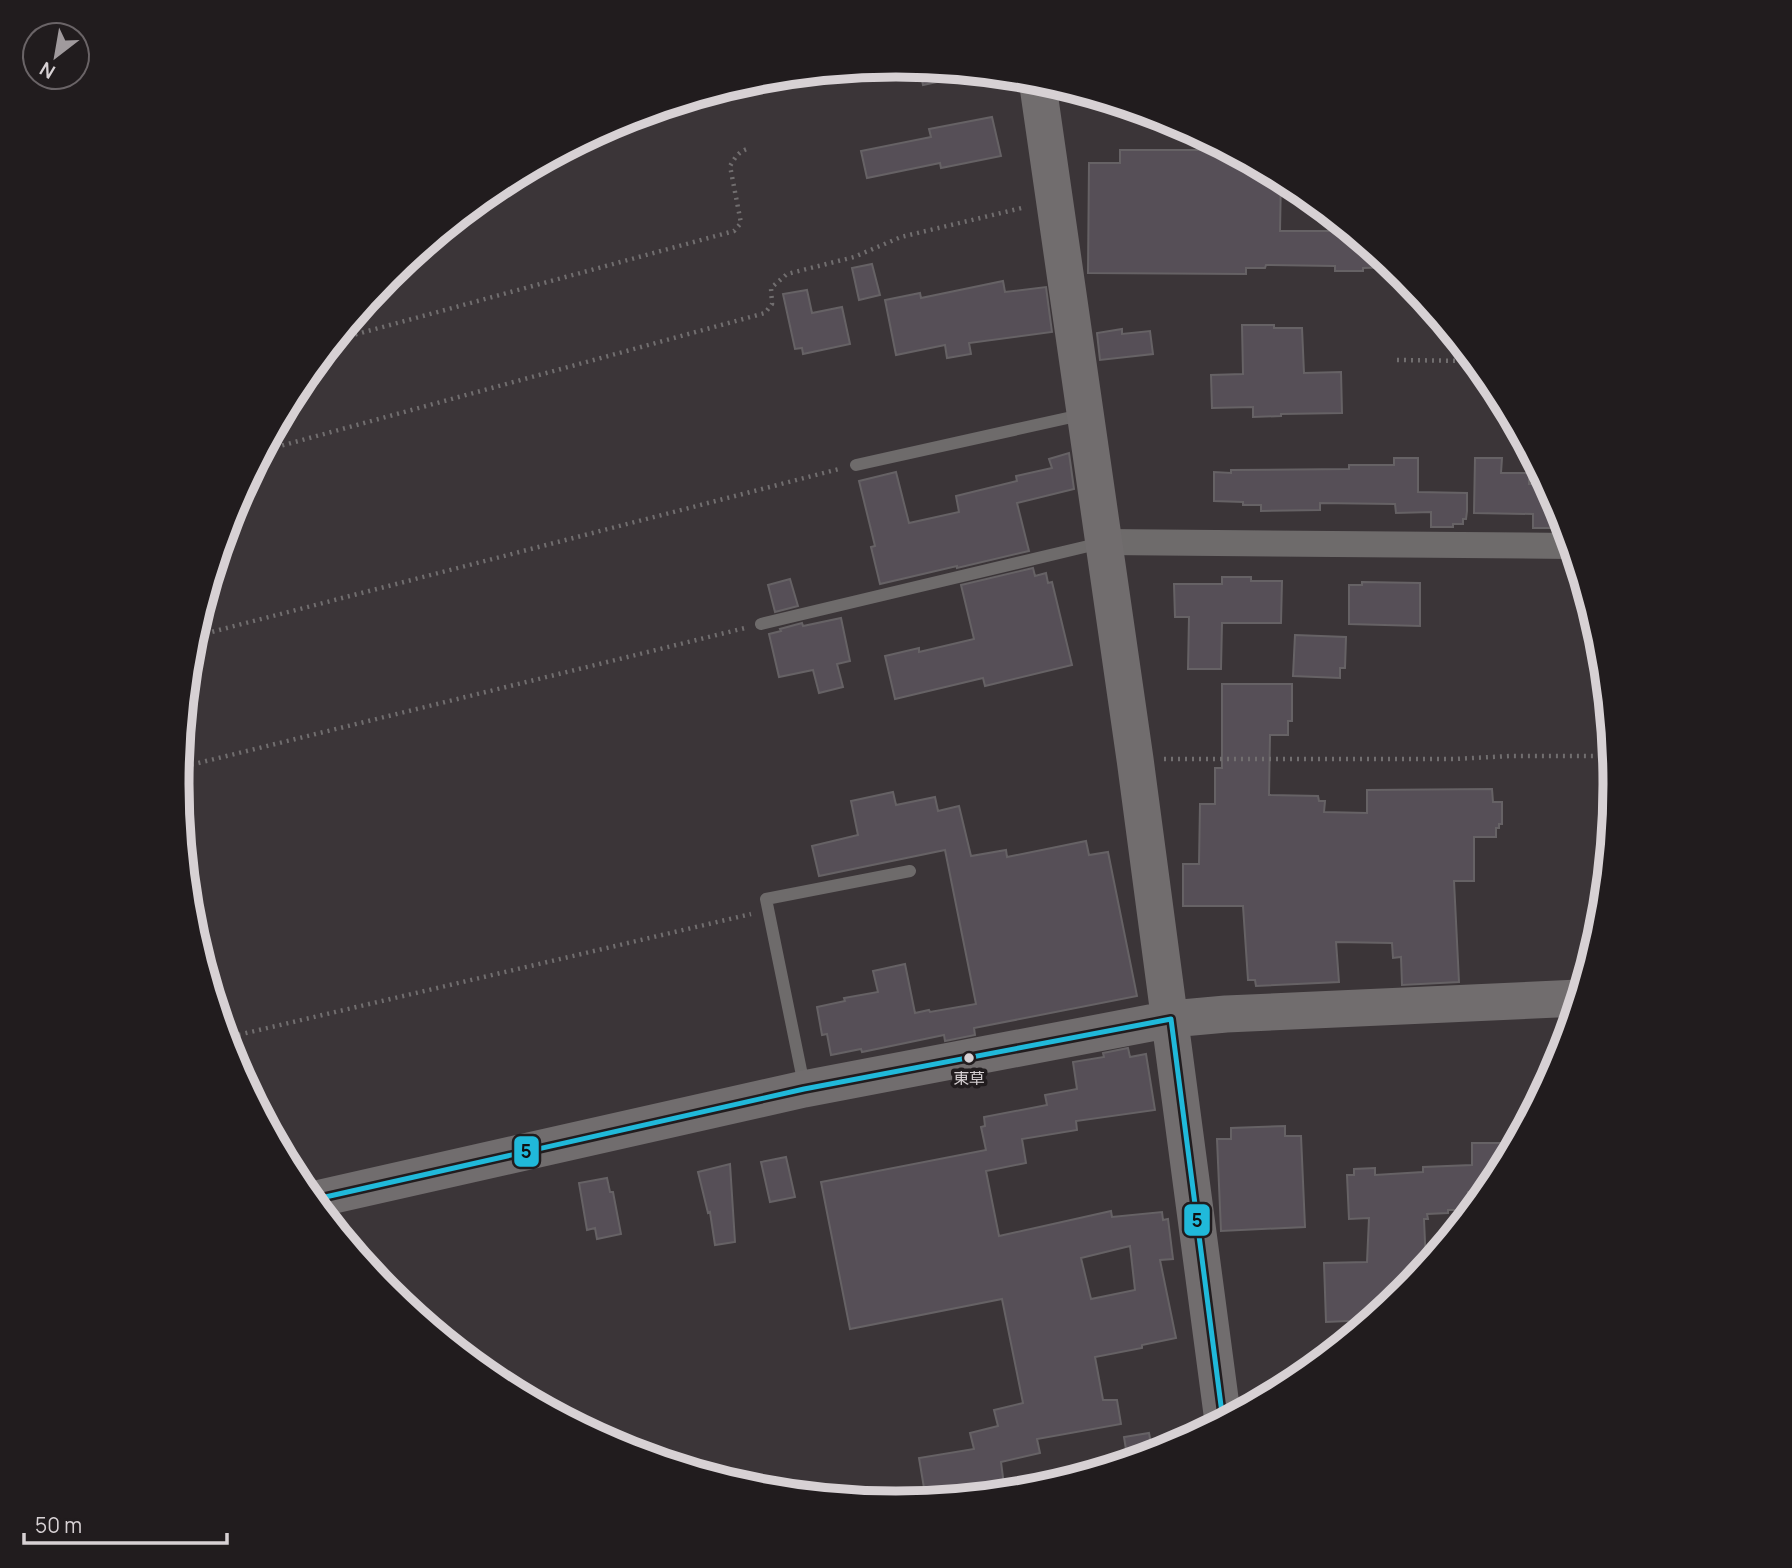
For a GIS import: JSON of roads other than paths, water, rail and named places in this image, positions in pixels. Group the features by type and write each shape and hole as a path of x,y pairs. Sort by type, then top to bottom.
{"street":[{"path":"1039,92 1105,542 1222,1411"},
{"path":"1105,542 1561,546"},
{"path":"323,1197 804,1089 1171,1019 1226,1014 1569,998"}],"lane":[{"path":"856,465 1086,414"},
{"path":"761,624 1105,542"},
{"path":"804,1089 766,899 910,871"}],"place":[{"name":"東草","path":"969,1058"}]}
